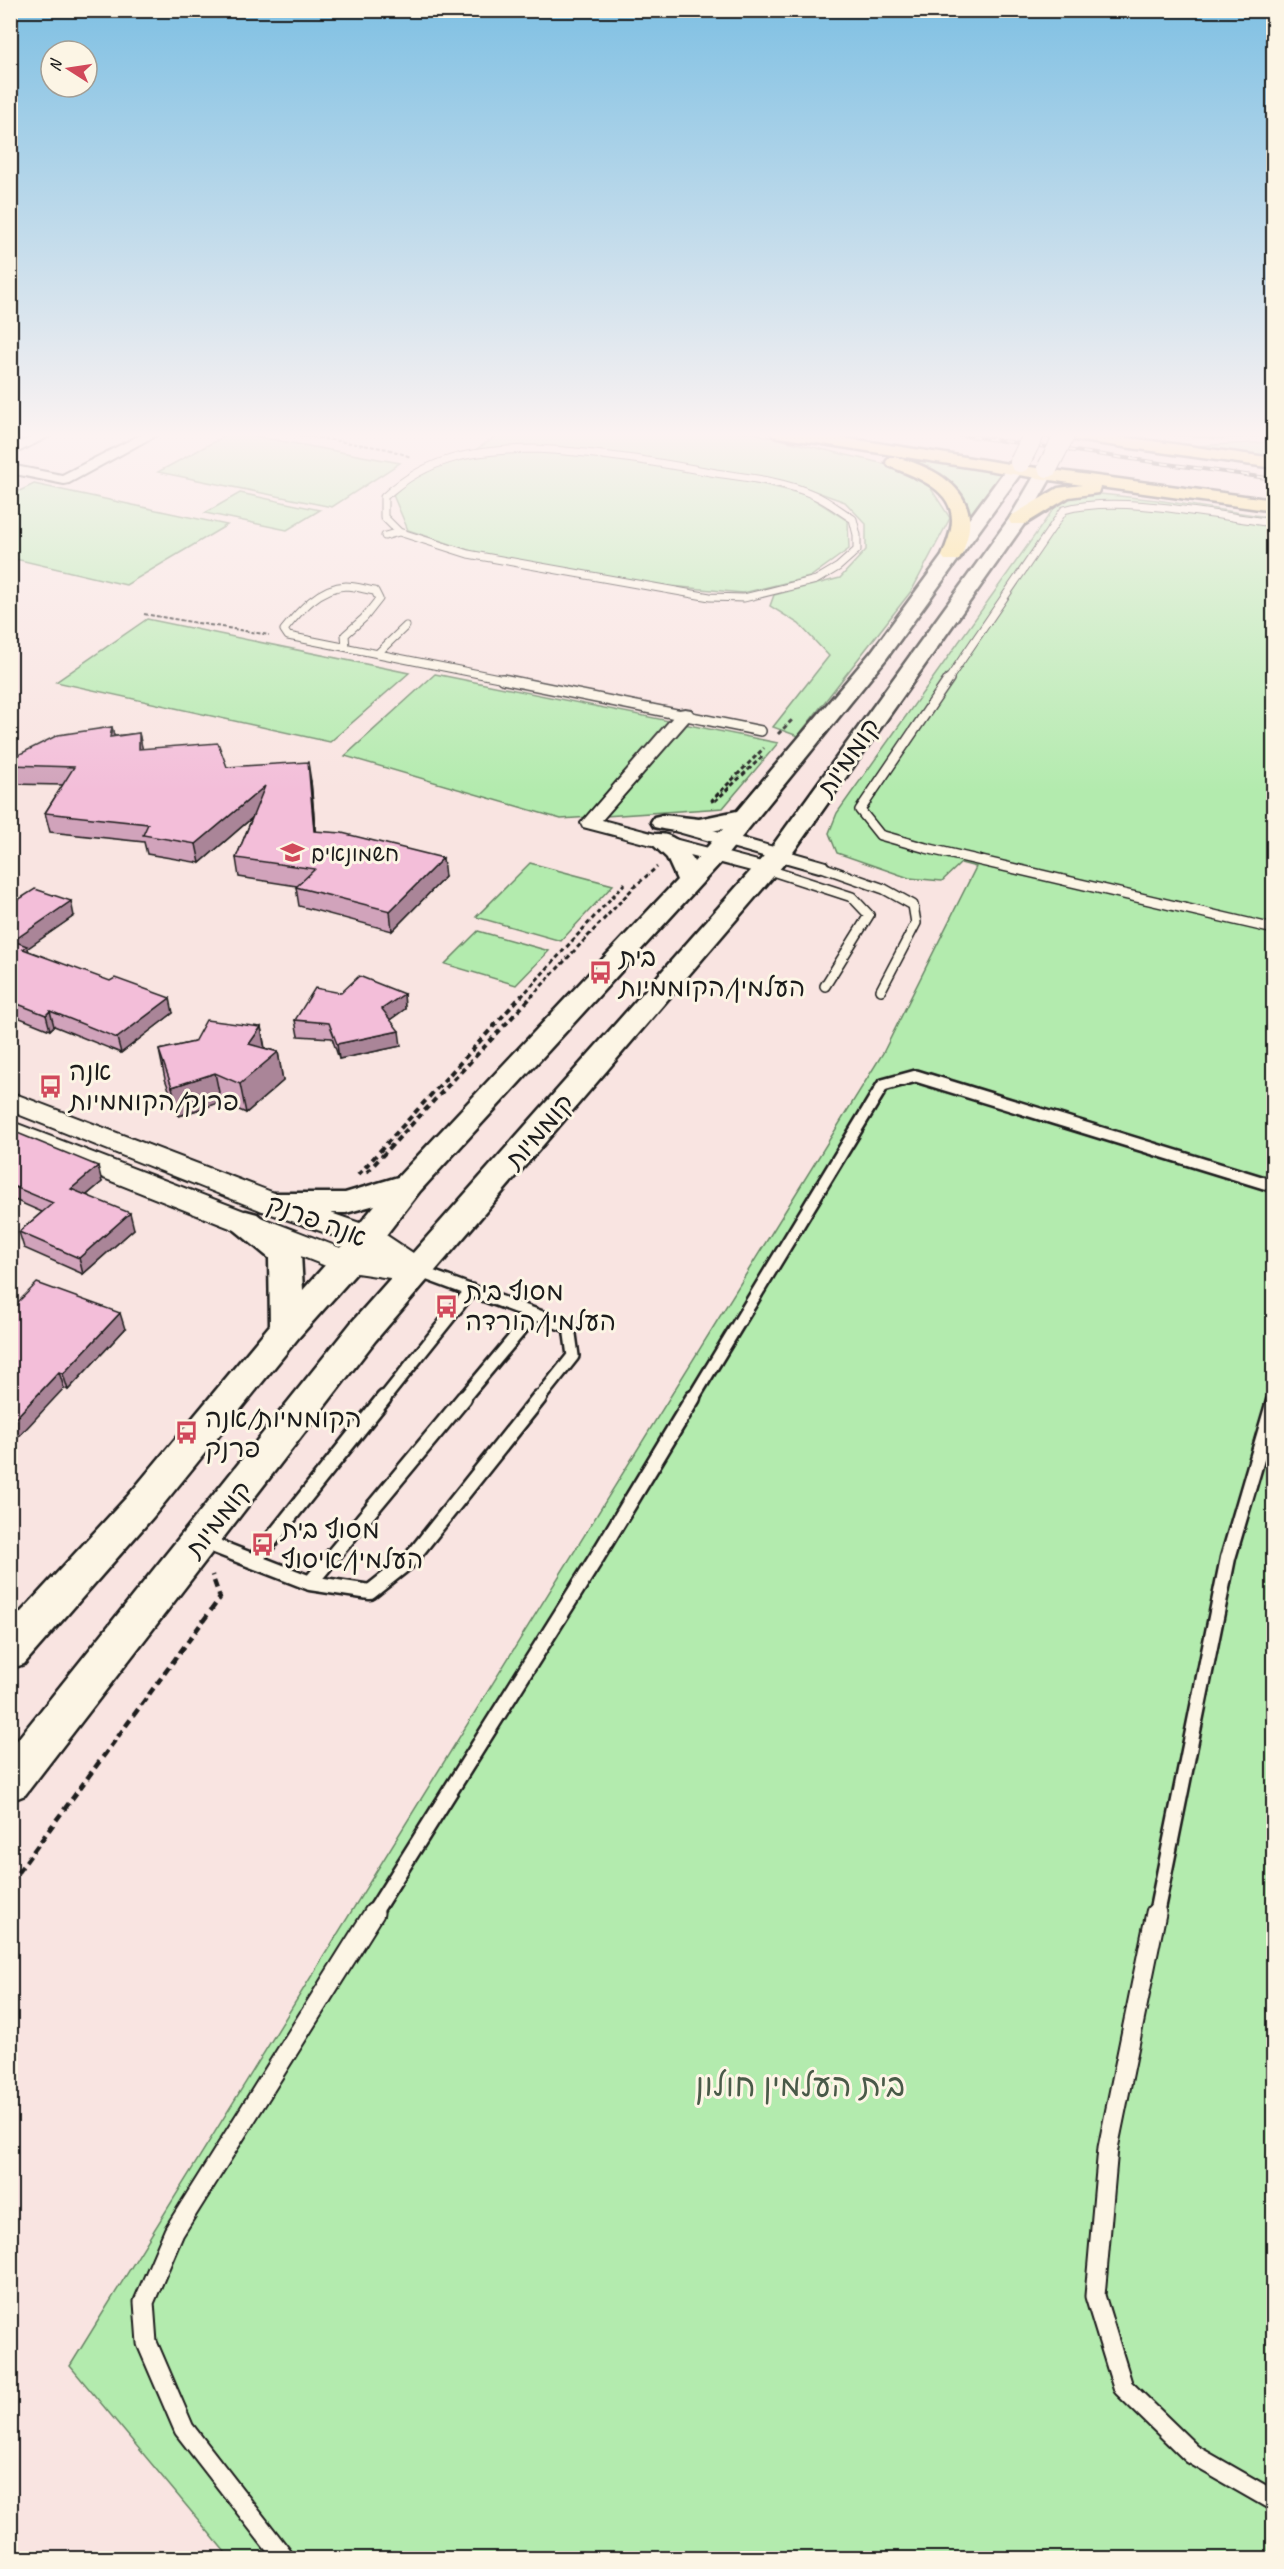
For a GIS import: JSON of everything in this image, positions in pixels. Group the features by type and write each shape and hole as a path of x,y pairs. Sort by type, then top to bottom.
{"highway":[{"path":"952,556 953,552"}],"main road":[{"name":"קוממיות","path":"10,1652 140,1507 287,1328 347,1262 409,1184 690,882 725,833 879,655 956,552"},
{"name":"קוממיות","path":"10,1782 363,1332 773,861 995,552"},
{"path":"661,842 699,826 725,833"},
{"path":"661,842 678,854 690,882"},
{"path":"271,1203 338,1203 409,1184"},
{"path":"246,1222 285,1254 287,1328"}],"street":[{"path":"685,714 596,816 661,842 725,833 773,861 819,866"},
{"name":"אנה פרנק","path":"10,1101 271,1203 366,1236 417,1271"},
{"name":"אנה פרנק","path":"10,1130 347,1262 417,1271"}],"lane":[{"path":"461,552 710,597 744,598 816,580 838,567 855,552"},
{"path":"1036,552 860,810 880,835 926,848 1274,929"},
{"path":"346,647 345,635 364,618 379,599 375,591 346,584 328,591 298,612 284,630 288,636 685,714 760,731"},
{"path":"377,654 406,626"},
{"path":"773,861 852,897 869,915 825,986"},
{"path":"819,866 884,889 913,905 916,923 881,990"},
{"path":"284,2559 184,2429 147,2343 144,2302 174,2232 591,1567 883,1085 916,1076 1274,1186"},
{"path":"201,1541 310,1583 370,1592 409,1561 573,1356 569,1327 417,1271"},
{"path":"254,1561 471,1290"},
{"path":"310,1583 534,1314"},
{"path":"1274,1401 1228,1558 1108,2148 1095,2296 1123,2387 1192,2454 1274,2501"}],"path":[{"path":"144,614 263,635 288,636"},
{"path":"778,734 795,718"},
{"path":"725,833 712,800 770,742"},
{"path":"338,1203 634,887 661,842"},
{"path":"338,1203 378,1151 625,883"},
{"path":"10,1882 220,1598 201,1541"}],"green space":[{"path":"11,552 182,552 126,585 11,558"},
{"path":"474,552 845,552 810,577 743,593 649,584"},
{"path":"864,552 932,552 912,590 798,736 773,727 829,656 799,624 770,606 774,595 840,578"},
{"name":"בית העלמין חולון","path":"1023,552 1273,552 1273,2558 230,2558 70,2366 883,1053 976,867 961,863 942,881 909,878 837,853 829,833 837,813"},
{"path":"147,619 409,673 330,742 56,682"},
{"path":"435,674 778,743 723,808 561,819 345,756"},
{"path":"530,863 613,885 561,941 476,917"},
{"path":"478,931 549,951 516,985 445,964"}],"building":[{"path":"112,727 110,737 139,733 139,749 218,743 227,767 308,762 314,831 342,833 443,858 390,911 296,887 315,869 236,858 265,786 196,844 143,835 148,824 45,813 74,767 10,765 10,759 58,735"},
{"path":"35,889 71,901 13,941 27,946 23,949 110,981 115,978 170,998 117,1038 50,1011 46,1015 10,1001 10,905"},
{"path":"359,976 404,994 382,1009 399,1031 337,1044 329,1023 295,1020 315,988 341,993"},
{"path":"206,1020 261,1027 249,1044 278,1052 240,1084 215,1073 172,1087 159,1050 194,1042"},
{"path":"10,1130 98,1166 71,1189 130,1213 79,1258 19,1232 53,1203 10,1185"},
{"path":"37,1283 120,1313 63,1374 59,1372 10,1424 10,1310"}],"place":[{"name":"חשמונאים","path":"293,853"},
{"name":"בית העלמין/הקוממיות","path":"601,972"},
{"name":"אנה פרנק/הקוממיות","path":"51,1086"},
{"name":"מסוף בית העלמין/הורדה","path":"447,1306"},
{"name":"הקוממיות/אנה פרנק","path":"187,1433"},
{"name":"מסוף בית העלמין/איסוף","path":"263,1544"}]}
